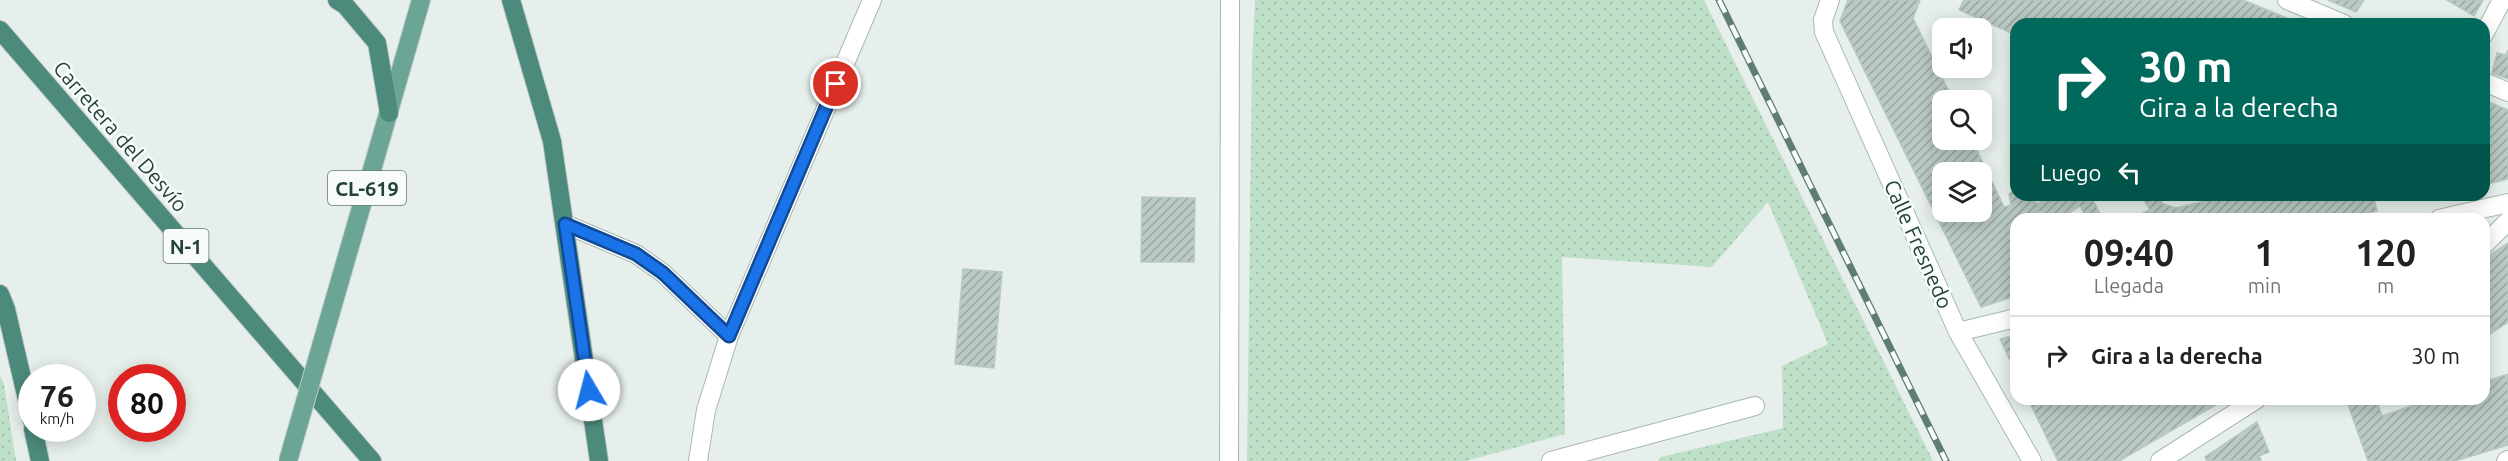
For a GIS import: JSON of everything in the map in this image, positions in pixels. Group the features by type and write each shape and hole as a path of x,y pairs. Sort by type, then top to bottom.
{"highway":[{"path":"337,0 345,5 377,43 389,113"},
{"path":"512,0 552,141 599,461"},
{"name":"Carretera del Desvío","path":"0,30 372,461"},
{"path":"0,294 6,309 19,364"},
{"path":"36,442 40,461"}],"main road":[{"name":"CL-619","path":"288,461 421,0"}],"street":[{"path":"698,461 706,410 729,336 872,0"},
{"path":"1229,461 1230,0"},
{"name":"Calle Fresnedo","path":"1830,0 1823,20 1824,32 1958,332 2032,461"},
{"path":"2287,0 2330,18"},
{"path":"2490,23 2502,0"},
{"path":"2490,84 2508,92"},
{"path":"2465,213 2508,203"},
{"path":"2490,239 2508,221"},
{"path":"565,224 636,254 663,273 729,336"},
{"path":"1958,332 2010,319"},
{"path":"2160,461 2247,405"},
{"path":"1551,461 1755,406"}],"green space":[{"path":"1255,0 1704,0 1933,461 1658,461 1661,457 1783,428 1782,366 1828,344 1768,202 1712,267 1562,257 1565,434 1466,461 1247,461 1252,63"},
{"path":"0,375 4,384 16,461 0,461"}],"building":[{"path":"1848,0 1920,0 1913,18 1932,57 1932,78 1942,78 1948,90 1932,90 1932,150 1977,150 1983,162 1932,162 1932,208 1840,21"},
{"path":"1964,0 2243,0 2286,18 2010,18 2010,32 1992,24 1992,18 1977,18 1959,10"},
{"path":"2328,0 2364,0 2356,12"},
{"path":"2447,0 2483,0 2474,16"},
{"path":"2508,50 2508,79 2492,73 2497,53 2506,55"},
{"path":"2490,102 2508,110 2508,179 2490,184"},
{"path":"1992,182 2004,207 2011,205 2010,201 2035,201 2037,204 2042,201 2093,201 2100,213 2084,213 2080,206 2069,213 2042,213 2041,211 2010,213 2010,298 1981,307 1939,222 1992,222"},
{"path":"1142,197 1195,198 1194,262 1141,262"},
{"path":"2145,201 2161,201 2163,204 2176,208 2206,201 2374,201 2377,211 2369,213 2143,213 2150,210"},
{"path":"2508,243 2508,322 2490,334 2490,255"},
{"path":"963,269 1002,272 994,368 955,364"},
{"path":"2010,336 2010,360 2000,339"},
{"path":"2508,374 2508,445 2455,461 2368,461 2348,405 2378,405 2382,416 2414,405 2490,405 2490,380"},
{"path":"2031,405 2216,405 2119,461 2058,461"},
{"path":"2257,422 2269,452 2259,456 2261,460 2207,461 2205,457"}],"railway":[{"path":"1719,0 1946,461"}],"route":[{"path":"589,390 565,224 636,254 663,273 729,336 836,84"}]}
